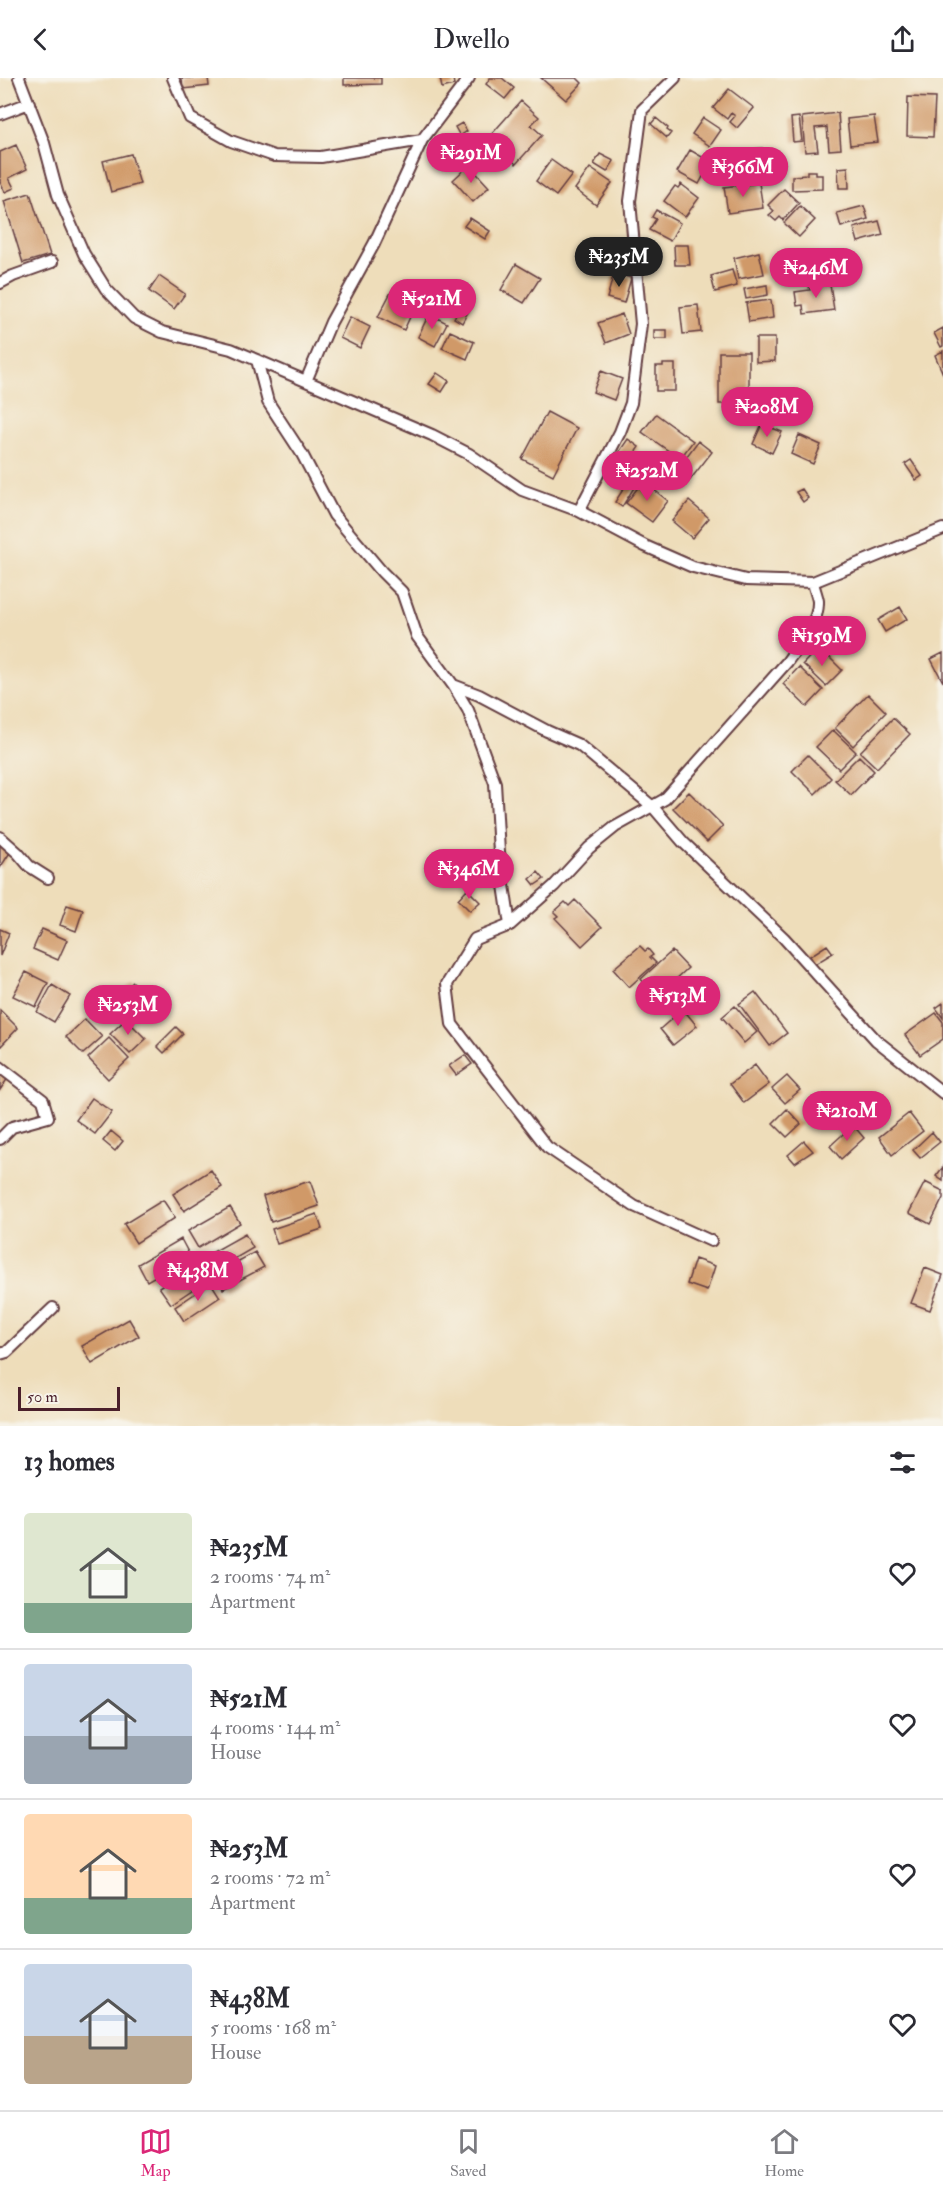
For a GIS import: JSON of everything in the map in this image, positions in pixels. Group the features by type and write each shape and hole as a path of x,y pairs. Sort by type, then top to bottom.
{"street":[{"path":"19,78 44,143 58,195 84,254 106,289 134,318 162,332 231,349 432,435 469,454 522,490 579,511 645,546 693,567 746,580 813,582 943,529"},
{"path":"172,78 190,118 231,141 274,156 321,157 422,140"},
{"path":"306,381 332,322 374,244 422,140 469,78"},
{"path":"579,511 620,432 632,403 641,324 630,201 642,110 675,78"},
{"path":"0,114 28,103"},
{"path":"0,283 52,262"},
{"path":"257,360 268,402 302,454 334,515 402,592 417,636 453,684 468,710 495,783 499,852 510,925"},
{"path":"711,1241 634,1206 547,1147 452,1024 447,984 475,939 510,925 554,886 589,848 615,827 665,799 787,662 814,622 818,602 813,582"},
{"path":"453,684 579,745 653,807 683,842 784,938 876,1040 943,1094"},
{"path":"0,837 18,853 28,866 48,878"},
{"path":"0,1067 43,1100 48,1117 12,1127 0,1139"},
{"path":"0,1354 7,1352 53,1308"}],"building":[{"path":"182,78 208,78 209,86 183,89"},
{"path":"344,78 381,78 381,84 344,85"},
{"path":"440,78 453,78 454,85 442,88"},
{"path":"490,78 502,78 514,88 505,99 486,84"},
{"path":"541,78 577,78 582,83 566,100"},
{"path":"729,89 754,108 737,128 730,122 735,116 731,113 727,119 713,108"},
{"path":"908,97 935,98 933,137 907,136"},
{"path":"521,101 539,117 531,125 542,135 516,164 507,156 501,162 482,145"},
{"path":"838,113 841,149 829,150 827,127 815,128 818,151 805,152 802,117"},
{"path":"874,116 878,142 850,145 847,119"},
{"path":"799,117 802,141 793,142 791,118"},
{"path":"656,118 671,133 667,138 651,124"},
{"path":"703,118 721,130 710,146 692,134"},
{"path":"462,123 467,131 460,136 455,127"},
{"path":"16,145 27,169 9,178 14,188 5,192 0,182 0,152"},
{"path":"762,148 762,156 753,156 753,149"},
{"path":"690,150 711,162 699,184 677,172"},
{"path":"131,154 140,184 111,192 103,161"},
{"path":"600,154 614,161 607,172 594,164"},
{"path":"551,160 572,175 556,196 536,181"},
{"path":"469,165 489,187 473,202 453,180"},
{"path":"730,165 761,166 761,180 730,179"},
{"path":"848,167 849,188 839,188 838,168"},
{"path":"590,168 612,183 596,205 575,189"},
{"path":"807,171 816,171 816,175 822,175 822,189 792,190 792,176 807,175"},
{"path":"759,183 763,208 728,213 724,187"},
{"path":"681,184 699,198 685,217 664,201 675,186 678,188"},
{"path":"784,189 799,203 783,220 780,217 776,221 769,215 774,211 768,205"},
{"path":"30,193 50,255 23,263 4,201"},
{"path":"800,206 815,220 799,237 784,223"},
{"path":"864,206 868,219 841,227 837,213"},
{"path":"656,210 680,223 670,241 649,230 656,219 652,217"},
{"path":"470,218 490,231 485,239 464,226"},
{"path":"879,221 883,235 858,242 854,228"},
{"path":"674,245 688,245 690,265 675,265"},
{"path":"759,252 764,274 738,279 734,258"},
{"path":"516,264 540,278 524,303 501,290"},
{"path":"732,270 737,286 715,292 711,276"},
{"path":"614,273 631,278 624,303 607,298"},
{"path":"159,276 185,294 174,309 149,291"},
{"path":"830,284 834,310 804,314 803,305 797,306 795,292"},
{"path":"767,285 768,295 746,299 744,289"},
{"path":"453,289 462,296 458,302 448,295"},
{"path":"391,292 416,304 404,330 378,317"},
{"path":"771,300 773,318 749,322 746,303"},
{"path":"463,302 471,306 462,323 454,318"},
{"path":"698,305 701,332 683,334 680,307"},
{"path":"429,314 447,323 435,346 418,337"},
{"path":"622,314 629,334 606,343 598,323"},
{"path":"350,317 370,327 360,348 340,338"},
{"path":"943,328 943,346 941,347 934,333"},
{"path":"654,330 667,330 667,339 654,339"},
{"path":"450,331 474,342 467,359 442,348"},
{"path":"756,338 775,338 775,361 756,362"},
{"path":"943,351 943,374 935,355"},
{"path":"719,352 749,352 749,404 719,404"},
{"path":"663,364 675,364 675,391 656,391 656,366 663,366"},
{"path":"601,371 622,379 614,400 593,392"},
{"path":"437,373 449,381 442,392 429,384"},
{"path":"547,412 577,428 553,475 522,459"},
{"path":"656,414 693,441 680,459 642,432"},
{"path":"762,424 782,432 772,453 753,444"},
{"path":"799,435 821,445 813,464 791,454"},
{"path":"628,439 639,447 626,466 615,458"},
{"path":"698,441 712,452 690,480 681,473 686,467 681,464"},
{"path":"911,460 922,476 916,480 905,464"},
{"path":"633,474 640,478 622,507 615,502"},
{"path":"643,481 668,501 652,522 626,503"},
{"path":"802,489 808,498 803,502 796,492"},
{"path":"689,501 709,518 692,538 672,521"},
{"path":"900,607 907,619 885,632 878,620"},
{"path":"819,647 842,670 826,686 803,664"},
{"path":"943,653 943,682 931,659"},
{"path":"799,667 823,690 807,707 783,684"},
{"path":"868,694 886,712 853,746 835,728"},
{"path":"893,718 910,734 877,768 860,752"},
{"path":"833,730 856,752 839,769 816,747"},
{"path":"808,755 831,778 815,794 792,771"},
{"path":"859,756 874,771 851,795 835,780"},
{"path":"689,792 723,826 707,842 673,808"},
{"path":"0,844 11,851 0,868"},
{"path":"538,872 544,879 535,885 530,879"},
{"path":"467,889 480,902 470,911 458,899"},
{"path":"575,900 602,927 582,946 555,918 558,916 554,912 565,902 569,906"},
{"path":"67,905 83,910 76,931 60,925"},
{"path":"0,929 9,933 0,956"},
{"path":"42,929 67,940 58,960 33,949"},
{"path":"827,945 833,953 815,964 810,956"},
{"path":"640,946 645,951 648,949 653,955 650,957 656,963 629,987 613,969"},
{"path":"672,951 688,968 660,994 651,984 647,987 641,979"},
{"path":"26,972 48,983 36,1007 13,996"},
{"path":"695,981 702,990 695,995 688,986"},
{"path":"133,982 150,998 133,1016 115,1000"},
{"path":"52,985 70,996 54,1022 37,1012"},
{"path":"755,992 787,1033 770,1046 739,1004"},
{"path":"943,1003 943,1018 936,1008"},
{"path":"735,1006 757,1032 744,1043 722,1017"},
{"path":"683,1009 697,1026 673,1045 660,1029"},
{"path":"0,1010 18,1028 0,1047"},
{"path":"936,1013 943,1022 943,1039 920,1055 905,1035"},
{"path":"85,1019 102,1037 83,1054 66,1037"},
{"path":"126,1019 146,1039 130,1054 110,1034"},
{"path":"176,1027 183,1034 164,1053 157,1046"},
{"path":"109,1038 129,1059 108,1079 88,1058"},
{"path":"465,1055 472,1064 456,1075 449,1066"},
{"path":"755,1065 769,1084 744,1103 730,1084"},
{"path":"0,1072 8,1078 0,1090"},
{"path":"787,1076 800,1090 785,1103 772,1089"},
{"path":"92,1098 112,1112 95,1134 76,1120"},
{"path":"787,1109 801,1124 787,1137 773,1123"},
{"path":"909,1113 923,1131 892,1155 879,1137"},
{"path":"853,1125 864,1138 841,1159 830,1146"},
{"path":"111,1131 123,1141 115,1151 103,1141"},
{"path":"932,1132 940,1142 920,1158 913,1150"},
{"path":"804,1141 813,1151 795,1163 788,1155"},
{"path":"943,1167 943,1181 936,1176"},
{"path":"211,1170 222,1187 184,1211 173,1194"},
{"path":"310,1181 319,1206 271,1222 263,1196"},
{"path":"925,1182 943,1191 943,1198 930,1224 909,1213"},
{"path":"163,1200 175,1218 136,1243 124,1224"},
{"path":"230,1207 240,1223 198,1248 188,1231"},
{"path":"317,1214 322,1229 277,1244 272,1229"},
{"path":"245,1234 253,1248 212,1272 204,1257"},
{"path":"181,1239 190,1256 147,1281 138,1264"},
{"path":"255,1252 264,1267 223,1289 215,1274"},
{"path":"695,1259 715,1266 707,1291 687,1284"},
{"path":"197,1262 208,1279 171,1304 159,1287"},
{"path":"925,1268 943,1275 930,1310 911,1303"},
{"path":"211,1283 220,1297 184,1321 175,1307"},
{"path":"129,1319 139,1336 92,1364 82,1346"}]}
